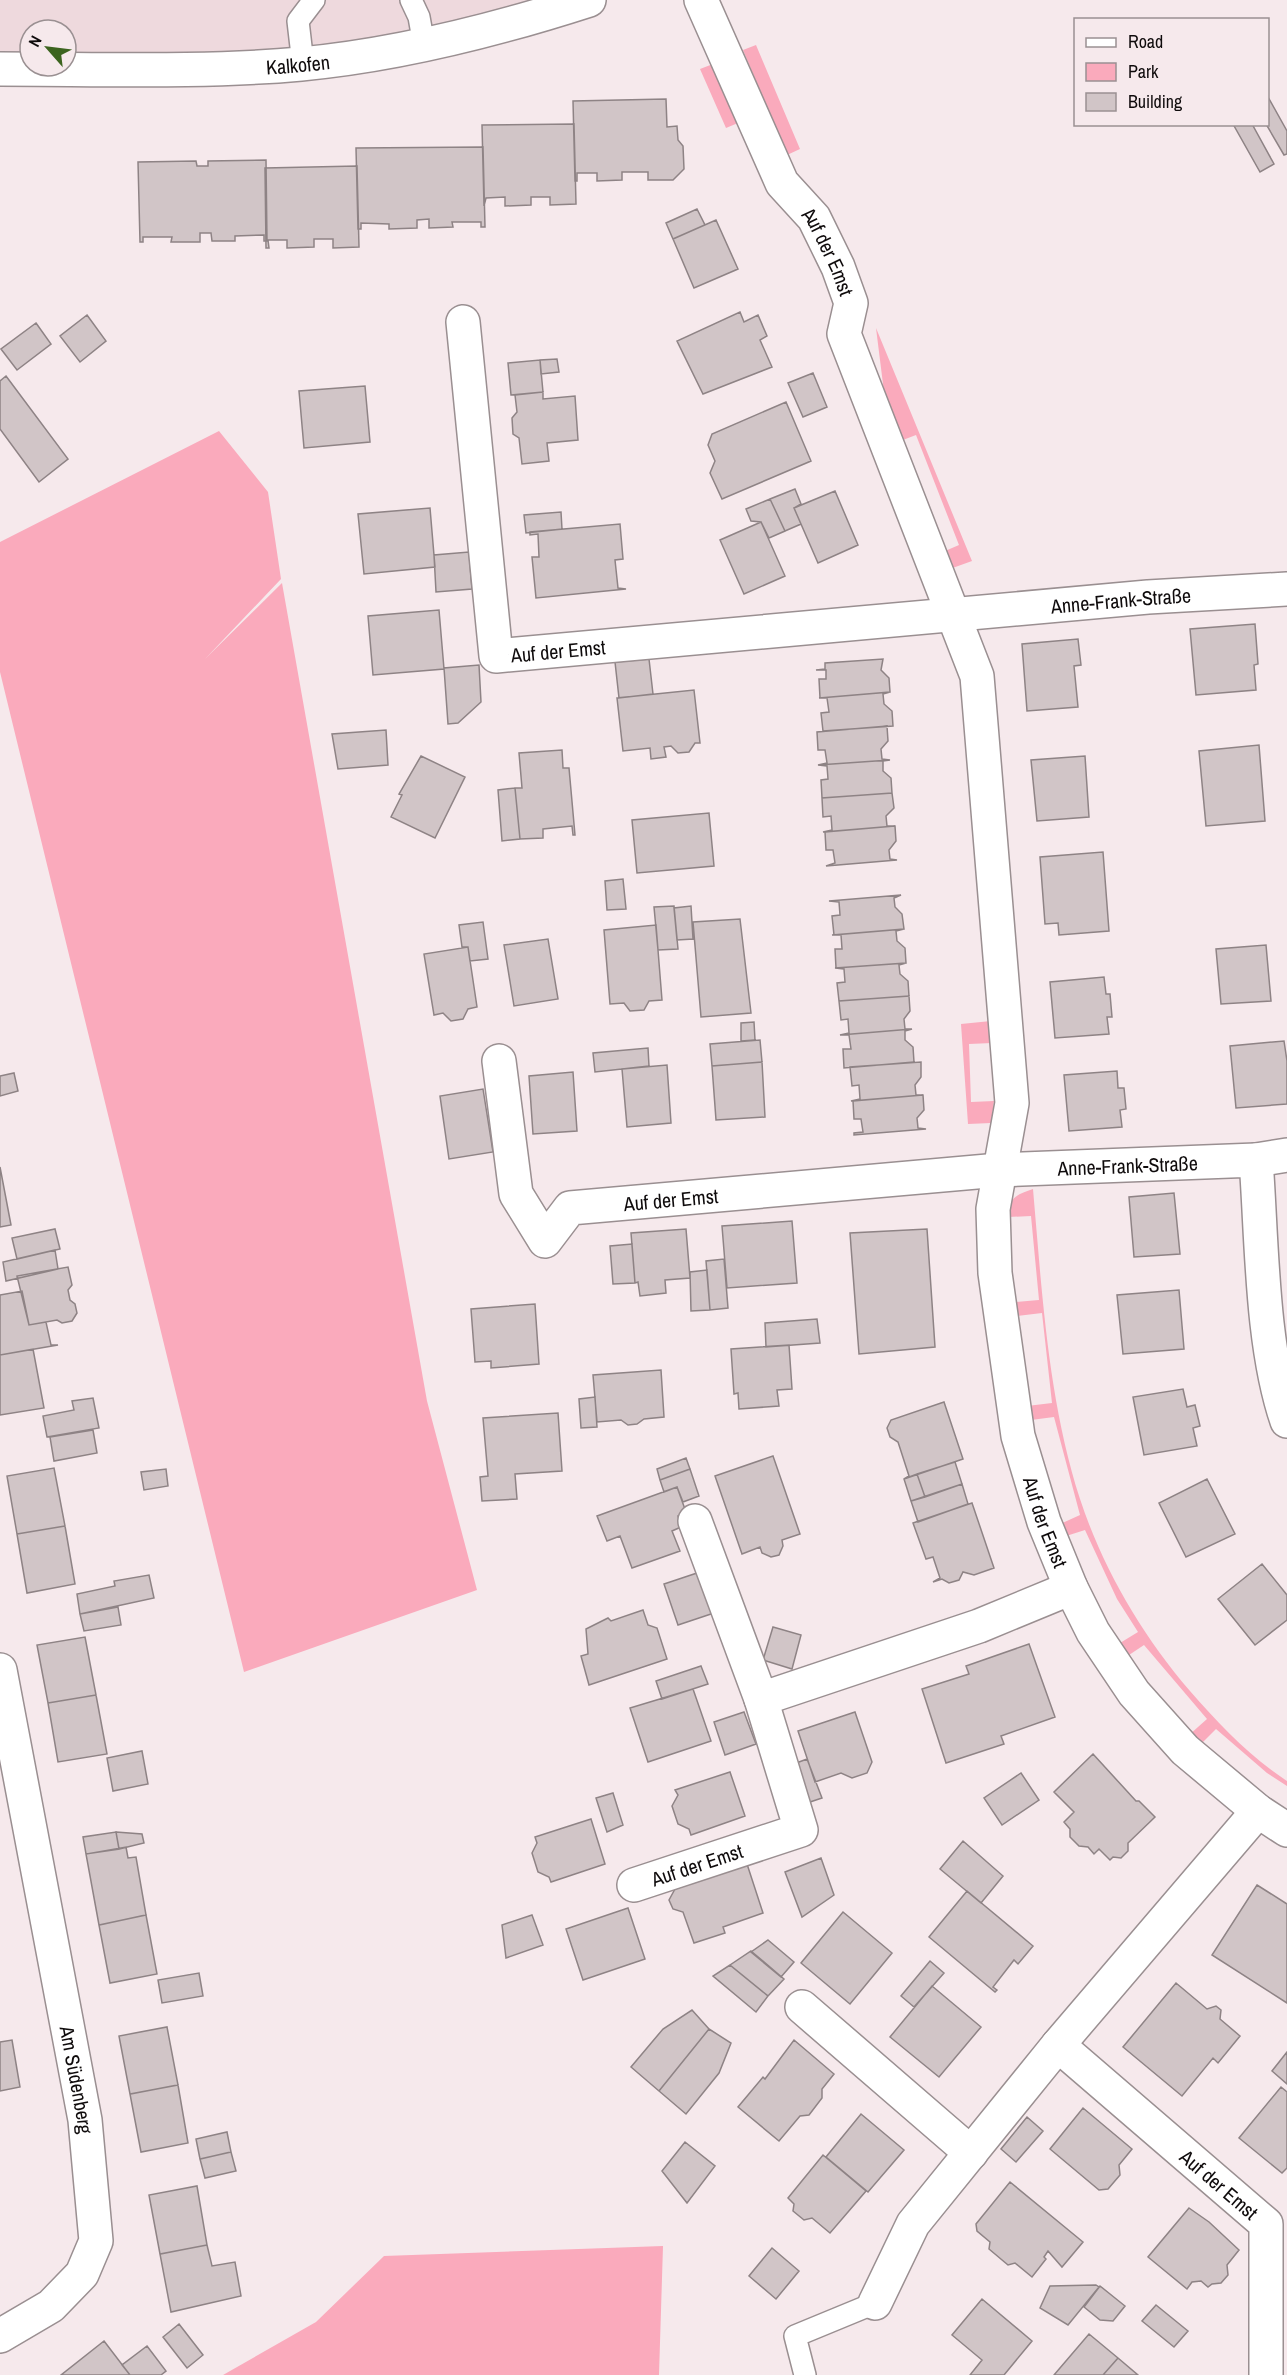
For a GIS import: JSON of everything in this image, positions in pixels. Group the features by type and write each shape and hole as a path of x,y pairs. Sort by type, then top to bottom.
{"street":[{"name":"Kalkofen","path":"0,69 176,69 303,64 424,45 589,0"},
{"name":"Auf der Emst","path":"700,0 782,183 814,218 838,267 851,303 844,334 976,676 1012,1103 993,1209 995,1273 1018,1436 1044,1522 1071,1588 1093,1632 1134,1693 1185,1750 1258,1811 1287,1830"},
{"name":"Auf der Emst","path":"463,322 496,656 954,616"},
{"name":"Anne-Frank-Straße","path":"954,616 1148,597 1287,590"},
{"name":"Auf der Emst","path":"499,1061 516,1194 545,1241 570,1208 999,1170"},
{"name":"Anne-Frank-Straße","path":"999,1170 1272,1157 1265,1286 1277,1391 1287,1421"},
{"name":"Auf der Emst","path":"634,1885 801,1830 761,1699 695,1521"},
{"name":"Auf der Emst","path":"761,1699 979,1626 1071,1588"},
{"name":"Am Südenberg","path":"0,1670 10,1784 85,2120 96,2241 82,2274 51,2306 0,2336"},
{"path":"874,2303 913,2224 1058,2045 1258,1811"},
{"path":"802,2007 971,2153"},
{"name":"Auf der Emst","path":"1058,2045 1266,2224 1266,2375"}],"lane":[{"path":"303,64 298,21 314,0"},
{"path":"411,0 419,16 424,45"},
{"path":"805,2375 795,2336 874,2303"}],"shaded area":[{"path":"0,0 568,0 373,49 78,63 78,18 18,18 18,65 0,65"}],"green space":[{"path":"756,45 800,149 787,155 743,50"},
{"path":"713,64 738,123 726,128 700,69"},
{"path":"876,328 972,561 947,570 938,554 959,545 916,435 895,443 885,400"},
{"path":"219,431 268,492 281,579 205,659 282,583 427,1401 477,1590 244,1672 0,672 0,542"},
{"path":"991,1021 992,1043 969,1044 971,1102 994,1101 991,1123 968,1124 961,1024"},
{"path":"1033,1189 1048,1345 1060,1423 1080,1499 1100,1551 1140,1624 1172,1670 1224,1728 1248,1751 1287,1781 1287,1786 1267,1773 1216,1729 1199,1746 1189,1735 1207,1719 1144,1645 1126,1657 1120,1643 1138,1632 1117,1599 1085,1530 1063,1537 1058,1525 1080,1515 1054,1417 1031,1420 1027,1406 1052,1403 1042,1313 1017,1316 1016,1302 1039,1300 1031,1216 1008,1217 1009,1206 1014,1198"},
{"path":"663,2246 659,2375 223,2375 316,2322 384,2256"}],"building":[{"path":"666,99 667,127 677,126 678,140 683,146 684,169 673,180 648,180 648,172 622,172 622,180 597,181 597,173 577,173 577,181 575,181 573,101"},
{"path":"1269,99 1287,131 1287,154 1284,155 1267,126 1269,126"},
{"path":"574,124 576,204 550,205 550,197 531,197 531,205 505,206 505,197 486,198 484,206 482,125"},
{"path":"1234,126 1253,126 1274,164 1260,172"},
{"path":"483,147 485,227 481,227 481,222 452,222 453,227 429,228 429,219 417,220 417,228 389,229 389,224 361,223 361,229 358,229 356,148"},
{"path":"266,160 267,241 264,241 264,235 235,236 235,241 212,241 211,233 200,233 200,242 171,242 172,237 143,237 143,242 140,242 138,162 196,161 197,166 208,166 208,161"},
{"path":"357,166 359,247 333,248 333,239 314,239 314,247 287,248 287,240 268,240 269,248 266,248 265,168"},
{"path":"697,209 705,225 673,239 666,223"},
{"path":"716,220 738,269 694,288 673,239"},
{"path":"740,312 744,322 758,315 767,336 760,340 772,367 703,394 677,341"},
{"path":"87,315 106,341 80,362 60,336"},
{"path":"36,323 51,344 17,370 1,349"},
{"path":"557,359 559,372 541,374 540,360"},
{"path":"540,360 543,392 511,395 508,363"},
{"path":"813,373 827,407 803,417 788,383"},
{"path":"6,376 68,459 39,482 0,429 0,381"},
{"path":"365,386 370,442 304,448 299,391"},
{"path":"543,392 543,399 575,396 578,440 547,443 549,461 522,464 519,438 513,434 512,418 517,412 515,395"},
{"path":"786,402 811,461 722,499 710,473 715,461 708,445 712,434"},
{"path":"795,489 801,504 794,508 801,524 785,531 770,499"},
{"path":"835,491 858,545 818,563 794,508"},
{"path":"770,499 785,531 769,538 761,522 751,521 746,509"},
{"path":"430,508 435,567 364,574 358,514"},
{"path":"561,512 562,529 526,533 524,515"},
{"path":"761,522 785,576 744,594 720,540"},
{"path":"620,524 623,559 615,560 618,588 626,589 536,598 532,557 539,557 538,534 530,535 530,532"},
{"path":"469,552 472,589 436,592 434,555"},
{"path":"439,610 444,669 373,675 368,616"},
{"path":"1255,624 1258,664 1254,665 1256,690 1196,695 1190,629"},
{"path":"1078,639 1081,665 1074,666 1078,707 1027,711 1022,644"},
{"path":"649,659 653,694 619,698 615,662"},
{"path":"883,659 881,670 889,678 890,692 820,698 819,679 826,679 826,670 816,670 825,669 825,663"},
{"path":"479,665 481,702 458,723 448,724 444,668"},
{"path":"694,690 700,743 695,743 689,752 678,753 671,746 664,747 666,757 651,759 650,748 623,751 617,698"},
{"path":"890,692 883,694 884,704 892,711 893,726 823,731 821,713 829,712 827,698 819,698"},
{"path":"887,726 888,741 881,749 882,759 890,760 818,765 827,763 825,750 818,750 817,732"},
{"path":"386,730 388,765 338,769 332,734"},
{"path":"1259,745 1265,821 1206,826 1199,751"},
{"path":"562,750 563,768 569,768 575,835 573,835 572,826 543,829 543,838 520,839 515,788 522,788 519,753"},
{"path":"421,756 465,777 435,838 391,817 402,795 399,794"},
{"path":"1085,756 1089,817 1037,821 1031,760"},
{"path":"890,760 883,761 883,771 891,778 892,793 822,798 821,780 828,779 827,766 818,765"},
{"path":"515,788 520,839 502,841 498,790"},
{"path":"892,793 894,808 886,816 887,826 895,826 823,832 832,830 831,816 823,817 822,798"},
{"path":"709,813 714,866 637,873 632,820"},
{"path":"895,826 896,841 889,850 890,859 897,860 826,866 835,863 833,850 826,850 825,832"},
{"path":"1103,852 1109,931 1059,935 1058,923 1045,924 1040,857"},
{"path":"623,879 626,909 607,910 605,881"},
{"path":"901,895 894,898 895,907 902,914 904,929 834,935 832,916 840,915 839,902 829,901"},
{"path":"674,906 678,949 658,950 654,907"},
{"path":"691,906 693,939 677,940 674,908"},
{"path":"740,919 751,1013 701,1017 693,922"},
{"path":"483,922 488,959 470,961 468,947 462,947 459,925"},
{"path":"656,925 662,1000 649,1001 644,1010 630,1011 624,1003 610,1004 604,930"},
{"path":"904,929 896,931 897,941 905,948 906,963 836,968 835,949 842,949 841,935 832,935"},
{"path":"548,939 558,999 514,1006 504,945"},
{"path":"1266,945 1271,1001 1221,1004 1216,949"},
{"path":"468,947 477,1007 468,1009 463,1019 451,1021 443,1013 434,1015 424,954"},
{"path":"906,963 899,965 900,974 908,981 909,996 839,1001 837,983 845,982 844,969 835,968"},
{"path":"1104,977 1106,994 1110,994 1112,1017 1107,1017 1109,1034 1055,1038 1050,982"},
{"path":"909,996 910,1011 904,1019 905,1029 912,1029 840,1035 849,1033 848,1019 841,1020 839,1001"},
{"path":"754,1022 755,1040 741,1041 741,1023"},
{"path":"912,1029 905,1031 905,1040 913,1047 914,1062 844,1068 843,1049 851,1049 849,1035 840,1035"},
{"path":"760,1040 762,1062 712,1066 710,1044"},
{"path":"1284,1041 1287,1061 1287,1104 1236,1108 1230,1046"},
{"path":"648,1048 649,1066 595,1072 593,1053"},
{"path":"762,1062 765,1117 716,1120 712,1066"},
{"path":"921,1062 921,1077 915,1085 916,1095 923,1095 851,1101 860,1099 859,1085 852,1086 850,1067"},
{"path":"667,1065 671,1123 627,1127 622,1069"},
{"path":"1117,1071 1118,1088 1124,1088 1126,1109 1120,1110 1122,1127 1069,1131 1064,1075"},
{"path":"573,1072 577,1131 533,1134 529,1076"},
{"path":"14,1073 18,1091 0,1096 0,1076"},
{"path":"483,1089 493,1152 449,1159 440,1096"},
{"path":"923,1095 924,1110 917,1118 918,1128 926,1129 854,1135 854,1133 863,1132 861,1119 854,1119 853,1101"},
{"path":"0,1167 11,1225 0,1227"},
{"path":"1174,1193 1180,1254 1134,1257 1129,1197"},
{"path":"792,1221 797,1283 727,1288 722,1226"},
{"path":"55,1229 60,1249 17,1259 12,1238"},
{"path":"686,1229 690,1278 665,1280 666,1293 640,1296 638,1282 635,1283 631,1233"},
{"path":"927,1229 935,1347 859,1354 850,1233"},
{"path":"632,1244 635,1283 613,1284 610,1246"},
{"path":"55,1250 58,1269 6,1281 3,1262"},
{"path":"724,1259 728,1308 710,1310 706,1261"},
{"path":"68,1267 72,1285 68,1290 77,1313 72,1321 62,1323 57,1320 29,1325 17,1276"},
{"path":"707,1270 710,1310 691,1311 690,1272"},
{"path":"1179,1290 1184,1349 1123,1354 1117,1295"},
{"path":"22,1291 29,1325 46,1322 51,1345 58,1345 0,1355 0,1295"},
{"path":"535,1304 539,1364 491,1368 491,1361 475,1362 471,1309"},
{"path":"817,1319 820,1343 766,1347 765,1323"},
{"path":"789,1345 792,1389 777,1390 779,1406 739,1409 738,1393 734,1394 731,1349"},
{"path":"33,1349 44,1408 0,1415 0,1355"},
{"path":"661,1370 664,1417 644,1419 637,1424 628,1425 621,1420 597,1422 593,1375"},
{"path":"1183,1389 1187,1407 1195,1405 1200,1426 1193,1428 1197,1446 1144,1455 1133,1397"},
{"path":"595,1397 597,1427 581,1428 579,1399"},
{"path":"93,1398 99,1428 47,1437 43,1416 74,1410 72,1401"},
{"path":"944,1402 963,1459 904,1479 909,1476 898,1442 890,1437 887,1428 891,1420"},
{"path":"558,1413 562,1471 515,1474 517,1499 482,1501 480,1477 488,1476 483,1418"},
{"path":"93,1430 97,1453 54,1461 50,1437"},
{"path":"773,1456 800,1534 782,1540 783,1546 779,1555 771,1557 762,1553 760,1547 742,1554 715,1476"},
{"path":"686,1458 690,1469 660,1480 657,1469"},
{"path":"955,1462 962,1484 925,1497 917,1474"},
{"path":"54,1468 65,1526 17,1534 7,1476"},
{"path":"166,1469 168,1486 144,1490 141,1472"},
{"path":"690,1469 699,1496 683,1502 677,1487 664,1492 660,1480"},
{"path":"917,1474 925,1497 911,1501 904,1479"},
{"path":"1207,1479 1235,1534 1186,1557 1159,1503"},
{"path":"962,1484 968,1504 918,1522 911,1501"},
{"path":"677,1487 686,1512 678,1516 681,1527 672,1531 680,1551 632,1568 620,1536 607,1541 597,1516"},
{"path":"972,1503 994,1568 974,1575 963,1572 959,1580 949,1583 942,1579 933,1582 940,1578 933,1557 926,1559 913,1523"},
{"path":"65,1526 75,1584 27,1593 17,1534"},
{"path":"1262,1564 1287,1595 1287,1620 1255,1645 1218,1599"},
{"path":"700,1572 714,1613 678,1625 664,1584"},
{"path":"149,1575 154,1598 80,1614 77,1594 115,1586 114,1581"},
{"path":"118,1607 121,1625 84,1631 80,1614"},
{"path":"643,1610 648,1625 657,1628 667,1659 589,1685 581,1656 588,1654 586,1629 608,1618 611,1621"},
{"path":"773,1627 801,1635 792,1669 763,1660"},
{"path":"85,1637 96,1695 48,1703 37,1645"},
{"path":"1029,1644 1055,1717 1001,1736 1004,1744 946,1763 922,1689 969,1674 966,1666"},
{"path":"701,1666 708,1684 662,1699 656,1681"},
{"path":"693,1689 711,1741 648,1762 630,1708"},
{"path":"96,1695 107,1754 58,1762 48,1703"},
{"path":"744,1712 756,1744 725,1755 714,1722"},
{"path":"855,1712 872,1762 867,1773 852,1778 841,1773 815,1782 798,1731"},
{"path":"142,1751 148,1784 113,1791 107,1758"},
{"path":"1093,1754 1136,1801 1139,1801 1155,1817 1128,1843 1128,1851 1121,1858 1113,1857 1110,1860 1099,1849 1094,1854 1088,1847 1079,1846 1070,1837 1070,1829 1064,1822 1074,1812 1054,1792"},
{"path":"807,1759 822,1798 804,1804 791,1765"},
{"path":"730,1772 745,1816 691,1835 689,1829 678,1824 672,1806 678,1795 675,1790"},
{"path":"1021,1773 1039,1800 1002,1825 984,1798"},
{"path":"613,1793 623,1825 607,1832 596,1798"},
{"path":"591,1819 605,1864 551,1882 549,1877 538,1872 532,1853 537,1843 535,1837"},
{"path":"116,1832 119,1849 86,1854 83,1837"},
{"path":"116,1832 142,1834 144,1843 119,1849"},
{"path":"963,1841 1003,1876 981,1903 940,1869"},
{"path":"126,1847 128,1858 136,1857 146,1915 99,1925 86,1854"},
{"path":"821,1858 834,1895 802,1917 785,1872"},
{"path":"747,1864 763,1913 723,1927 725,1933 694,1943 683,1912 673,1909 669,1900 675,1889"},
{"path":"1257,1885 1287,1904 1287,2003 1212,1955"},
{"path":"967,1891 1033,1946 1018,1964 1014,1960 993,1987 997,1990 995,1992 929,1937"},
{"path":"628,1908 645,1959 583,1980 566,1929"},
{"path":"843,1912 892,1953 850,2004 801,1963"},
{"path":"146,1915 157,1974 110,1983 99,1925"},
{"path":"532,1915 543,1945 506,1958 502,1925"},
{"path":"768,1940 794,1962 781,1977 751,1952"},
{"path":"751,1951 784,1979 768,1996 730,1965"},
{"path":"930,1961 944,1973 914,2007 901,1996"},
{"path":"730,1965 768,1996 756,2012 713,1976"},
{"path":"199,1973 203,1996 162,2003 158,1980"},
{"path":"1176,1983 1207,2009 1216,2006 1221,2010 1220,2019 1240,2036 1218,2063 1213,2058 1182,2096 1123,2047"},
{"path":"932,1986 981,2027 939,2077 890,2037"},
{"path":"692,2010 709,2029 659,2091 631,2067 663,2029"},
{"path":"167,2027 178,2085 130,2094 119,2036"},
{"path":"709,2029 731,2043 719,2073 686,2114 659,2091"},
{"path":"12,2040 20,2087 0,2091 0,2042"},
{"path":"794,2040 834,2074 822,2089 822,2098 809,2115 800,2116 779,2141 738,2107 763,2077 765,2079"},
{"path":"1287,2052 1287,2084 1272,2071"},
{"path":"178,2085 188,2143 141,2152 130,2094"},
{"path":"1281,2087 1287,2092 1287,2168 1282,2173 1239,2138"},
{"path":"1083,2108 1132,2149 1119,2165 1120,2175 1108,2189 1099,2190 1050,2149"},
{"path":"861,2114 904,2150 868,2192 826,2157"},
{"path":"1027,2117 1043,2131 1016,2162 1001,2149"},
{"path":"227,2132 231,2152 200,2159 196,2139"},
{"path":"685,2142 715,2166 687,2203 662,2171"},
{"path":"231,2152 236,2171 205,2178 200,2159"},
{"path":"823,2155 866,2191 830,2233 812,2218 804,2220 793,2211 794,2204 788,2198"},
{"path":"1010,2182 1083,2242 1062,2267 1048,2251 1044,2257 1046,2259 1032,2277 1015,2263 1008,2265 989,2249 990,2242 977,2231 976,2224"},
{"path":"197,2186 207,2245 160,2254 149,2195"},
{"path":"1189,2208 1209,2222 1239,2250 1227,2265 1228,2275 1221,2283 1208,2287 1201,2281 1192,2282 1187,2289 1148,2257"},
{"path":"207,2245 212,2266 235,2262 241,2296 171,2312 160,2254"},
{"path":"772,2248 799,2271 776,2299 749,2276"},
{"path":"1096,2285 1099,2287 1068,2325 1040,2308 1050,2286"},
{"path":"1100,2286 1125,2306 1113,2321 1100,2320 1084,2307"},
{"path":"982,2299 1032,2341 1004,2375 970,2375 982,2360 952,2335"},
{"path":"1156,2305 1188,2331 1174,2347 1142,2321"},
{"path":"179,2324 203,2355 187,2368 163,2337"},
{"path":"1089,2334 1118,2358 1103,2375 1054,2375"},
{"path":"104,2341 130,2375 61,2375"},
{"path":"147,2346 166,2371 161,2375 130,2375 122,2365"},
{"path":"1118,2358 1138,2375 1103,2375"}]}
